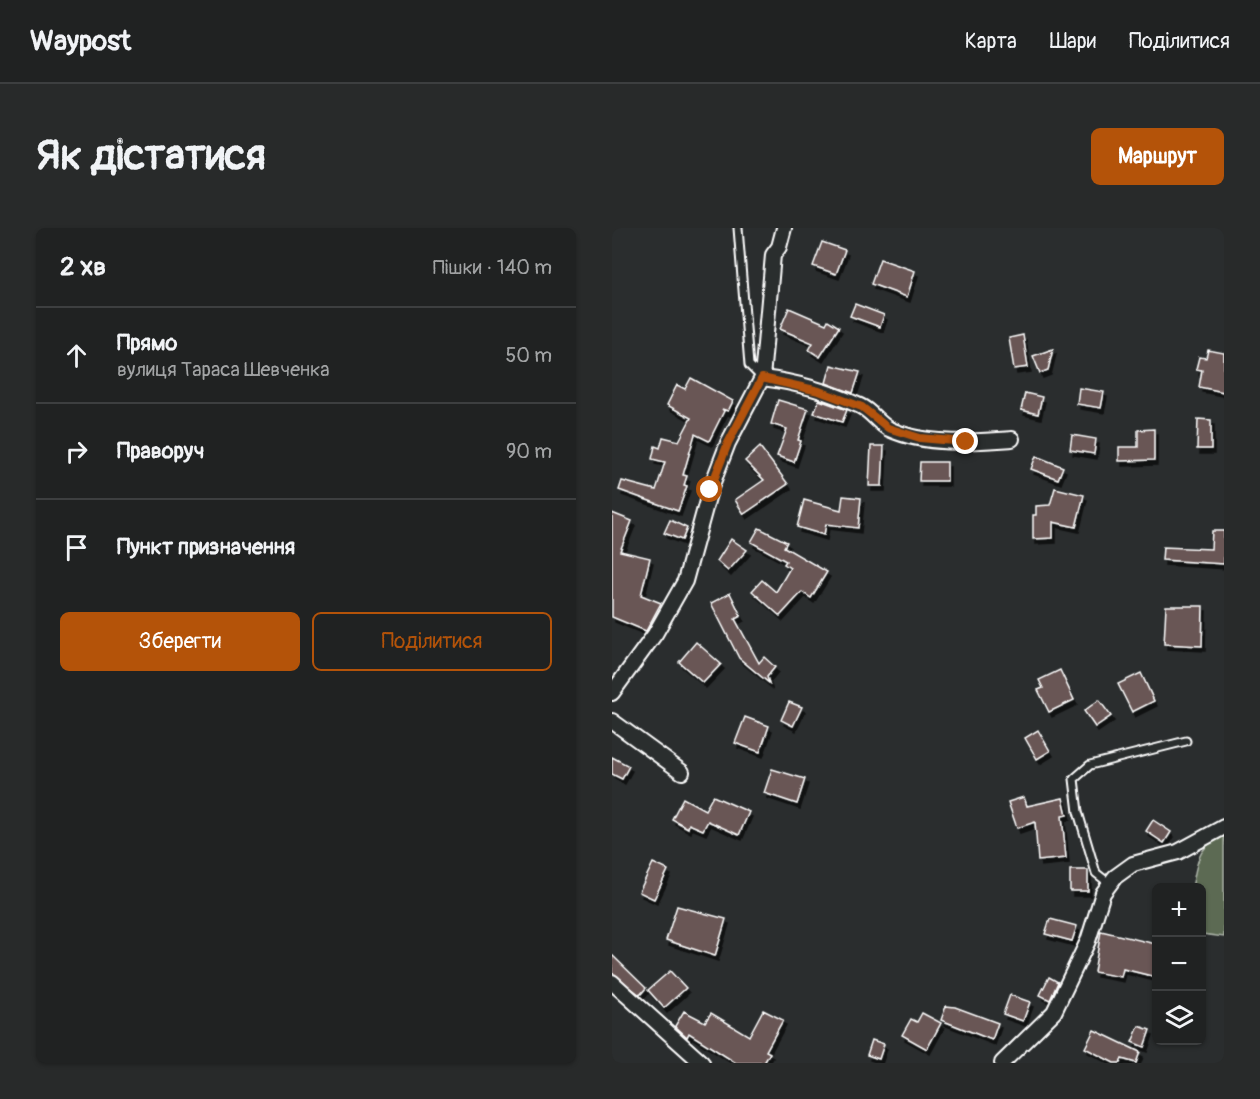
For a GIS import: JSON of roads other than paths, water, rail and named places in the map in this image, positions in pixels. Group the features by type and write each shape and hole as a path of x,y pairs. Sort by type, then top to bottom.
{"street":[{"path":"612,693 655,634 685,581 710,490 728,443 762,378 773,255 779,247 784,228"},
{"path":"762,378 810,388 862,407 888,428 920,438 966,442 1012,440"},
{"path":"612,721 682,772"},
{"path":"1002,1063 1054,1012 1088,941 1103,893 1110,884 1133,864 1178,852 1224,827"},
{"path":"612,982 702,1063"}],"lane":[{"path":"738,228 749,365 762,378"},
{"path":"1110,884 1096,873 1078,812 1074,779 1090,765 1186,741"}]}
